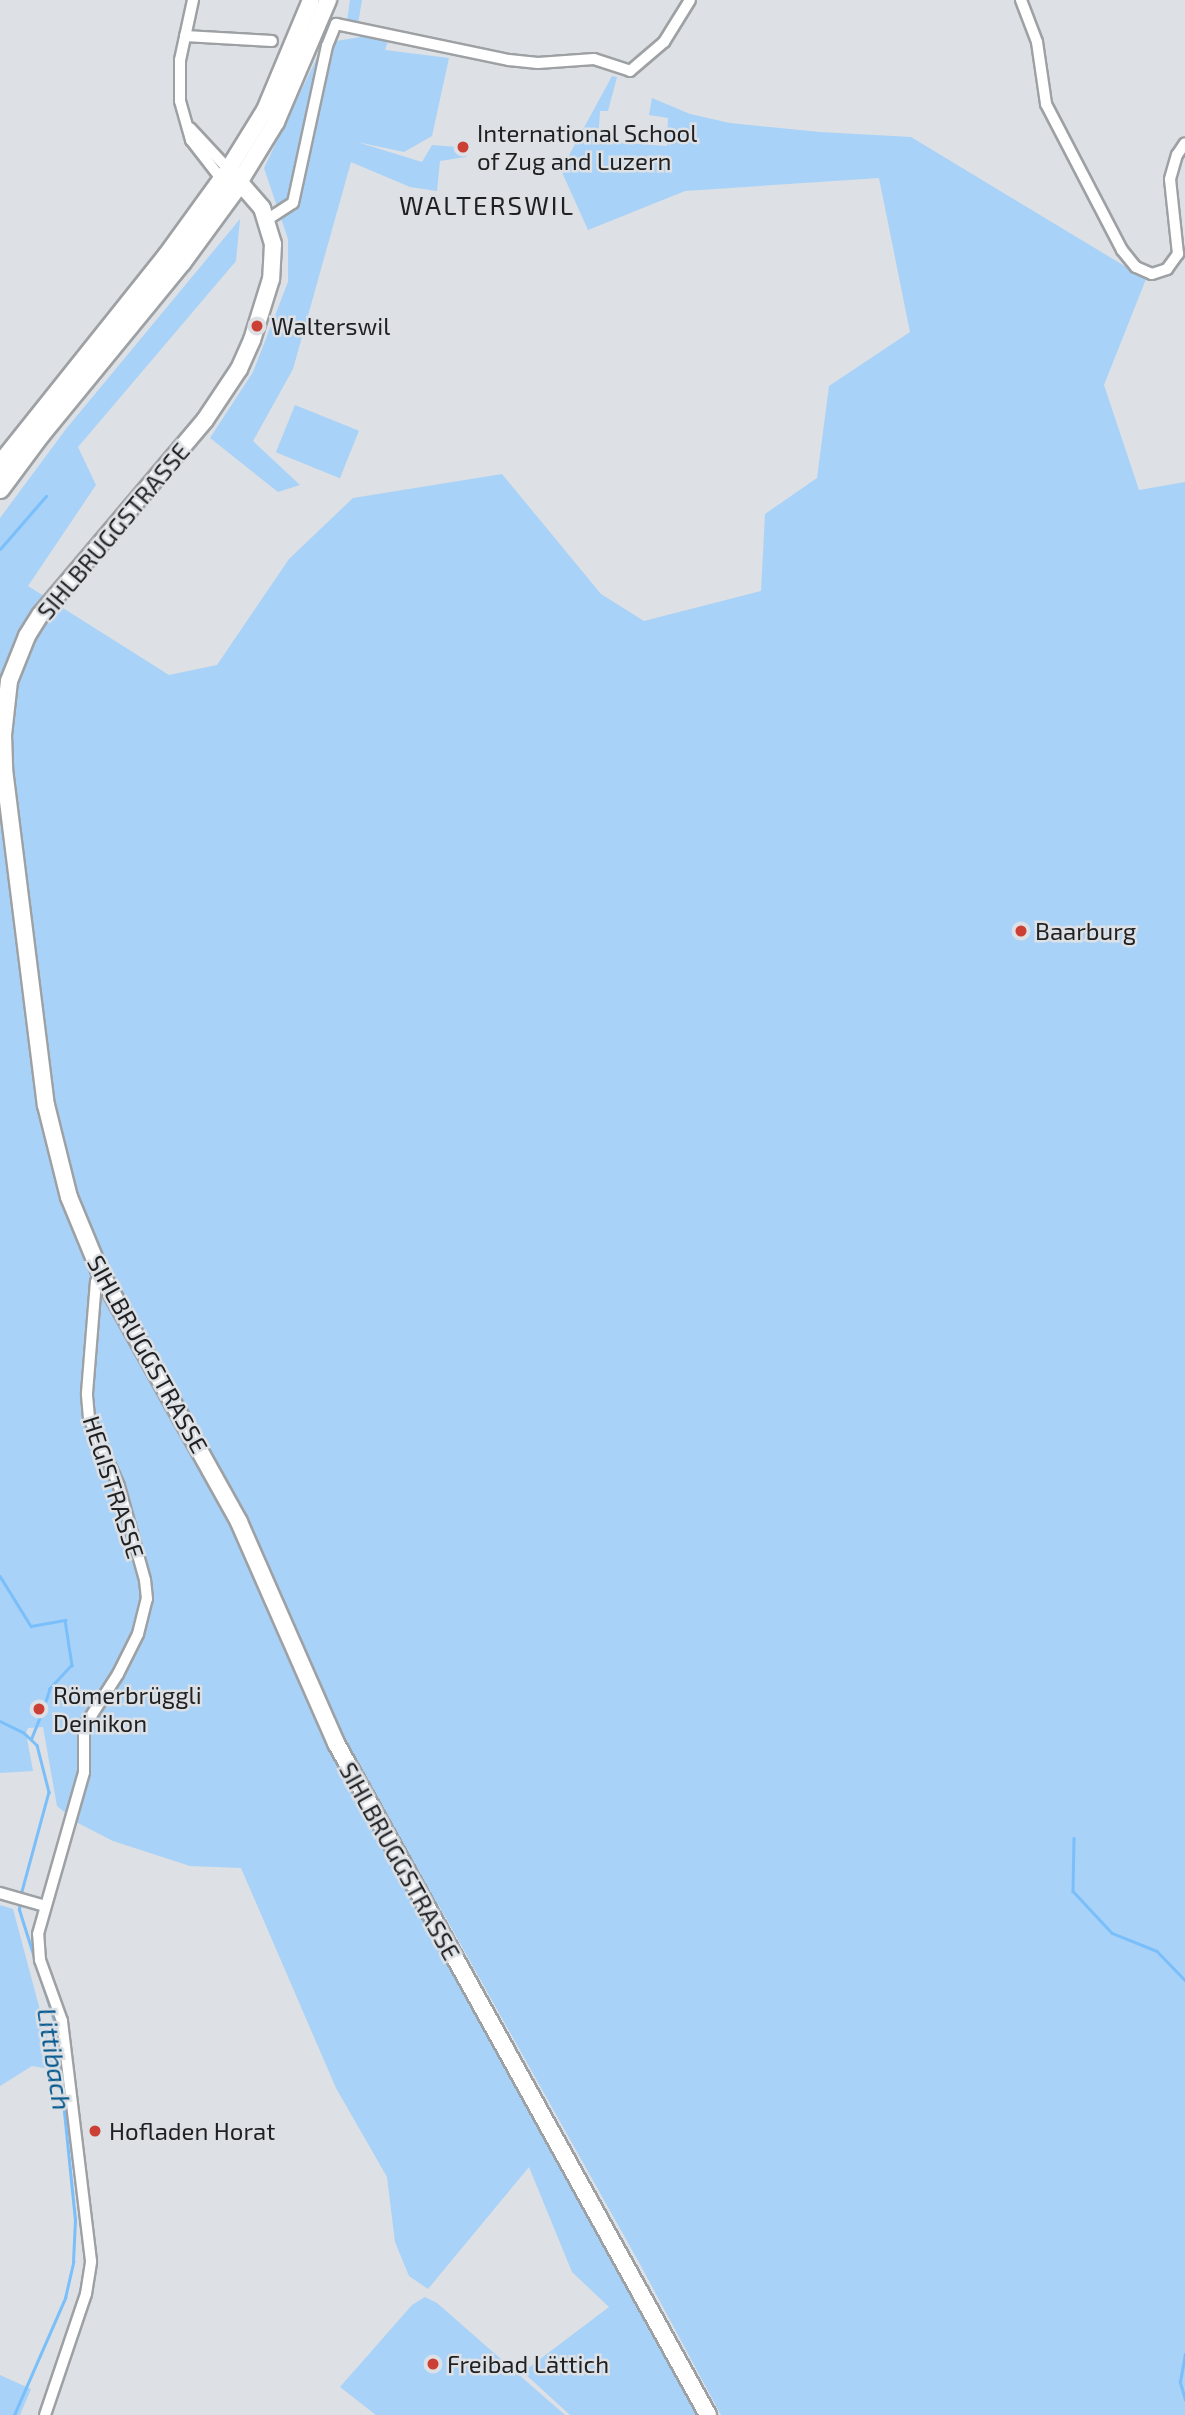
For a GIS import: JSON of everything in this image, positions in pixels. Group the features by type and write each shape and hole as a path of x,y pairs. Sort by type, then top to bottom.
{"highway":[{"path":"0,465 167,256 231,181"},
{"path":"0,489 41,433 182,262 231,181"}],"main road":[{"path":"231,181 265,110 311,0"},
{"path":"231,181 276,122 328,0"},
{"path":"231,181 265,221"},
{"name":"SIHLBRUGGSTRASSE","path":"265,221 273,244 271,279 261,316 239,369 205,421 40,615 17,659 5,705 4,769 46,1105 69,1197 100,1272 239,1522 336,1743 708,2415"}],"street":[{"path":"193,0 179,80 186,122 198,153 231,181"},
{"path":"265,221 293,203 327,46 336,24 509,60 538,63 594,59 630,71 663,43 690,0"},
{"path":"1021,0 1037,42 1046,104 1122,250 1136,267 1152,274 1167,269 1178,254 1170,179 1177,155 1185,144"},
{"path":"185,36 272,41"},
{"name":"HEGISTRASSE","path":"46,2415 86,2294 91,2261 62,2021 40,1960 38,1934 83,1772 84,1727 118,1674 138,1634 147,1599 145,1580 118,1486 89,1418 87,1393 96,1282 100,1272"},
{"path":"0,1893 45,1906"}],"shaded area":[{"path":"350,0 362,0 358,24 347,21"},
{"path":"391,32 385,50 449,58 432,136 404,152 357,142 422,162 432,145 470,148 466,157 440,161 437,191 410,187 351,162 293,369 253,441 300,485 278,492 210,438 253,372 288,282 288,239 264,168 324,43"},
{"path":"612,76 617,77 608,111 600,111 598,141 667,146 668,118 649,115 652,98 690,114 730,123 911,137 1146,279 1104,385 1139,490 1185,482 1185,2415 721,2415 641,2266 438,1904 414,1900 539,2118 701,2415 570,2415 523,2372 609,2307 572,2272 529,2167 428,2289 409,2276 395,2242 387,2177 336,2088 241,1868 190,1866 113,1841 78,1823 57,1806 43,1727 28,1728 26,1733 33,1771 0,1773 0,518 66,429 240,219 236,261 78,447 96,485 28,586 169,675 217,665 289,559 353,498 502,474 601,594 644,621 761,591 765,514 817,478 829,386 910,332 879,178 685,191 588,230 561,170"},
{"path":"295,405 359,431 340,478 276,452"},
{"path":"0,1905 13,1909 56,2070 32,2066 0,2086"},
{"name":"Freibad Lättich","path":"425,2297 437,2303 565,2415 376,2415 340,2387 412,2305"},
{"path":"0,2375 31,2389 20,2415 0,2415"}],"waterway":[{"path":"0,549 46,496"},
{"path":"0,1576 31,1626 65,1620 72,1665 50,1689 46,1701"},
{"path":"31,1739 40,1717"},
{"name":"Littibach","path":"0,1721 23,1732 37,1745 49,1792 21,1895"},
{"path":"1074,1838 1073,1891 1112,1933 1157,1951 1185,1980"},
{"name":"Littibach","path":"14,2415 65,2298 73,2262 75,2220 55,2024 19,1910 20,1901"},
{"path":"1185,2354 1180,2382 1185,2400"}],"place":[{"name":"International School of Zug and Luzern","path":"463,147"},
{"name":"Walterswil","path":"257,326"},
{"name":"Baarburg","path":"1021,931"},
{"name":"Römerbrüggli Deinikon","path":"39,1709"},
{"name":"Hofladen Horat","path":"95,2131"},
{"name":"Freibad Lättich","path":"433,2364"}],"district":[{"name":"WALTERSWIL","path":"487,205"}]}
